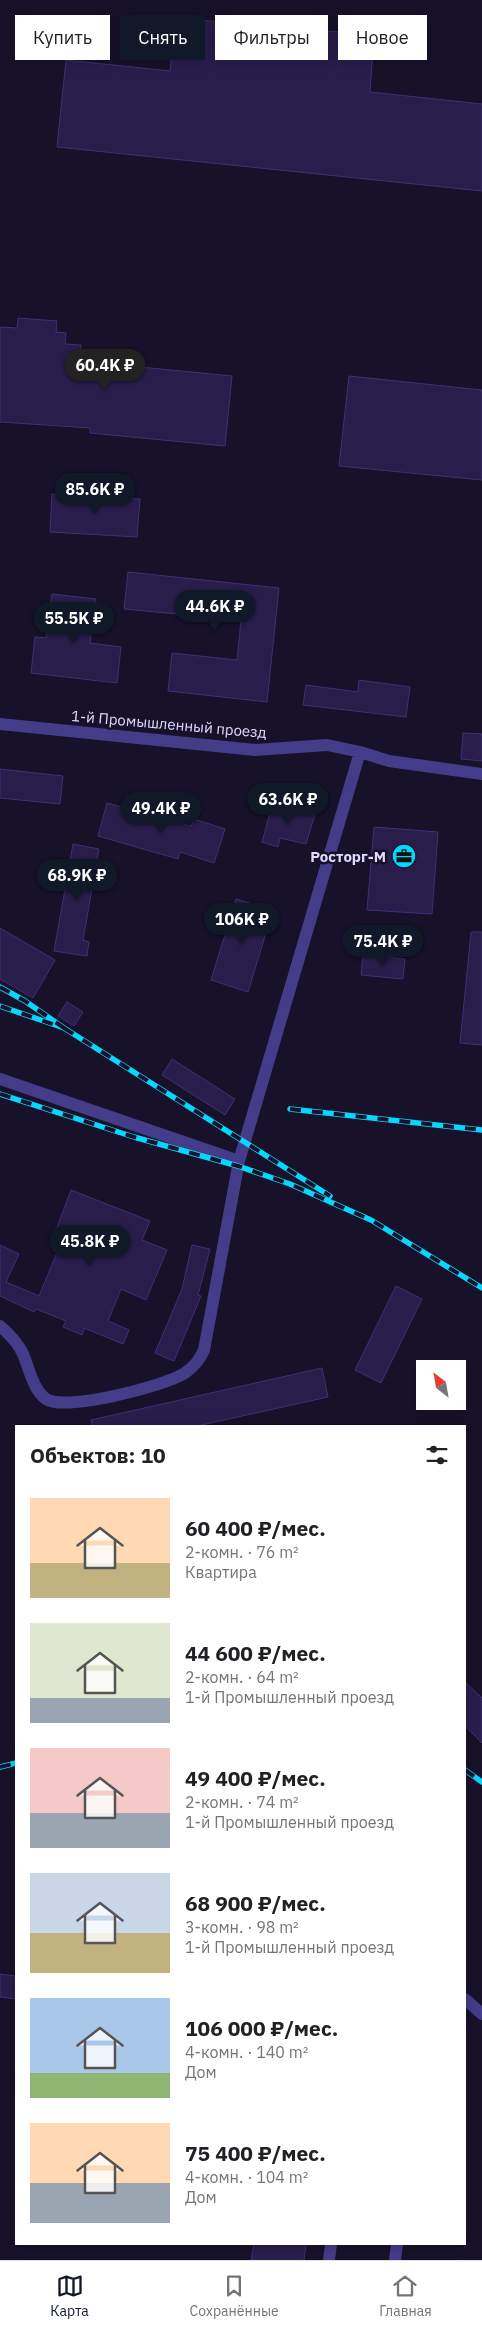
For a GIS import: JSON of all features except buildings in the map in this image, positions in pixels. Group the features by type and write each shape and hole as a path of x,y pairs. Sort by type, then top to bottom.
{"street":[{"name":"1-й Промышленный проезд","path":"0,724 255,750 312,745 327,746 360,752 389,761 482,774"},
{"path":"0,1326 8,1332 21,1350 39,1393 54,1403 63,1404 116,1396 184,1374 197,1364 204,1350 238,1161 360,752"},
{"path":"0,1078 238,1161"},
{"path":"466,2000 482,2014"},
{"path":"329,2260 331,2245"},
{"path":"395,2260 397,2245"}],"railway":[{"path":"0,987 25,1001 64,1028 0,1006"},
{"path":"64,1028 330,1196"},
{"path":"0,1094 134,1137 238,1166 290,1184 371,1220 482,1288"},
{"path":"290,1109 482,1130"},
{"path":"0,1767 15,1763"},
{"path":"466,1771 482,1782"}],"place":[{"name":"Росторг-М","path":"404,856"}]}
